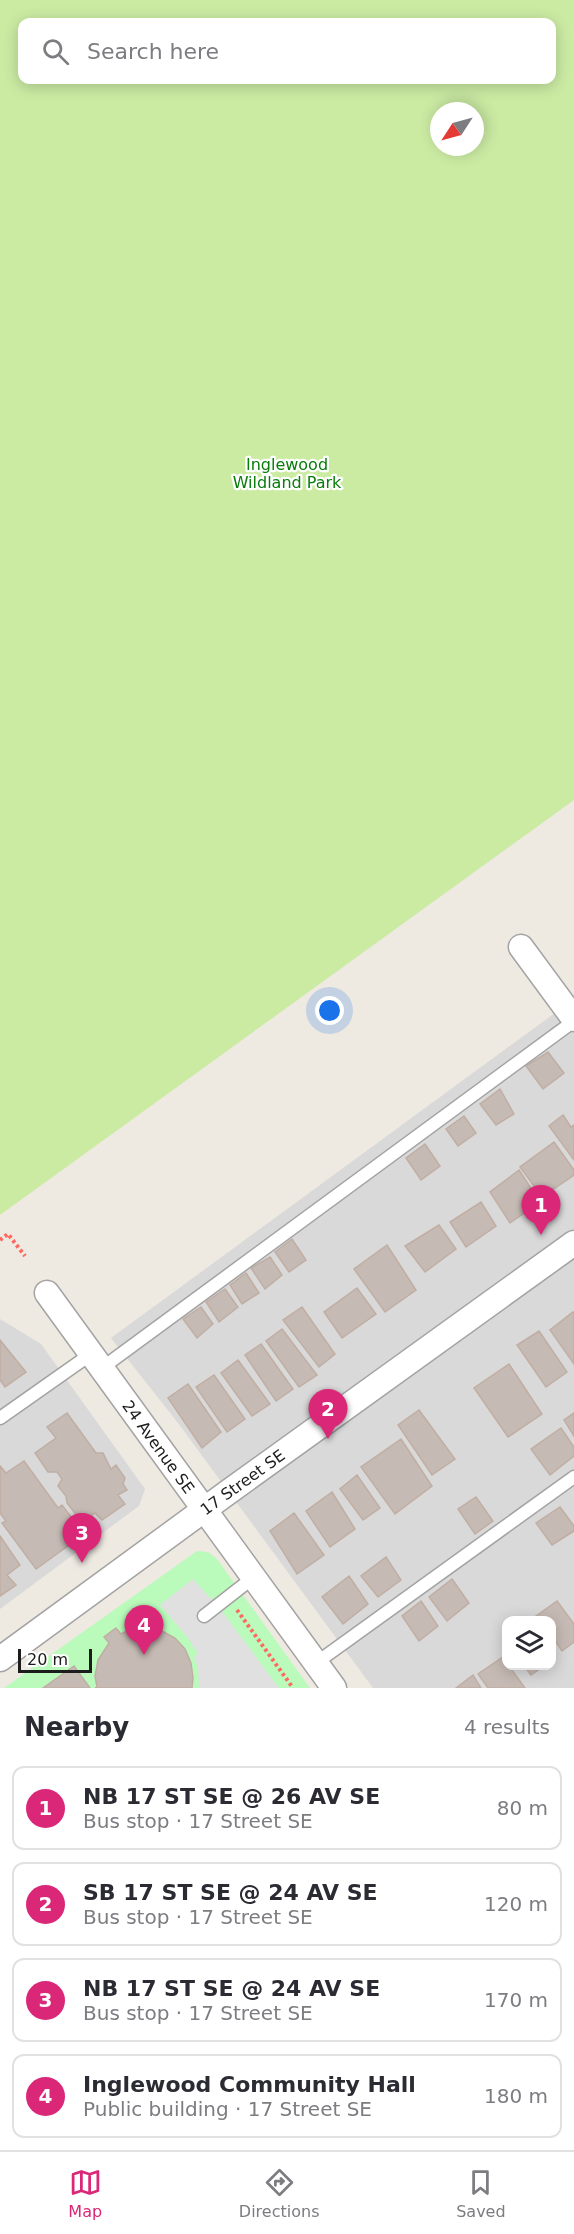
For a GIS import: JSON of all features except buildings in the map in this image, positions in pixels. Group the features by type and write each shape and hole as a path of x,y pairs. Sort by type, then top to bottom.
{"street":[{"path":"521,948 574,1020"},
{"name":"17 Street SE","path":"0,1659 574,1244"},
{"name":"24 Avenue SE","path":"47,1293 334,1688"}],"lane":[{"path":"0,1418 96,1361 574,1020"},
{"path":"316,1663 574,1477"},
{"path":"204,1616 254,1577"}],"path":[{"path":"0,1240 8,1234 25,1256"},
{"path":"236,1608 293,1688"}],"shaded area":[{"path":"574,999 574,1688 373,1688 178,1423 111,1338"},
{"path":"0,1319 41,1344 145,1489 139,1506 0,1609"},
{"path":"193,1579 212,1598 279,1688 199,1688 198,1668 194,1657 198,1654 188,1638 160,1605"}],"green space":[{"name":"Inglewood Wildland Park","path":"0,0 574,0 574,800 0,1215"},
{"path":"197,1551 208,1552 217,1559 310,1688 4,1688"}],"place":[{"name":"NB 17 ST SE @ 26 AV SE","path":"541,1235"},
{"name":"SB 17 ST SE @ 24 AV SE","path":"328,1439"},
{"name":"NB 17 ST SE @ 24 AV SE","path":"82,1563"},
{"name":"Inglewood Community Hall","path":"144,1655"}]}
